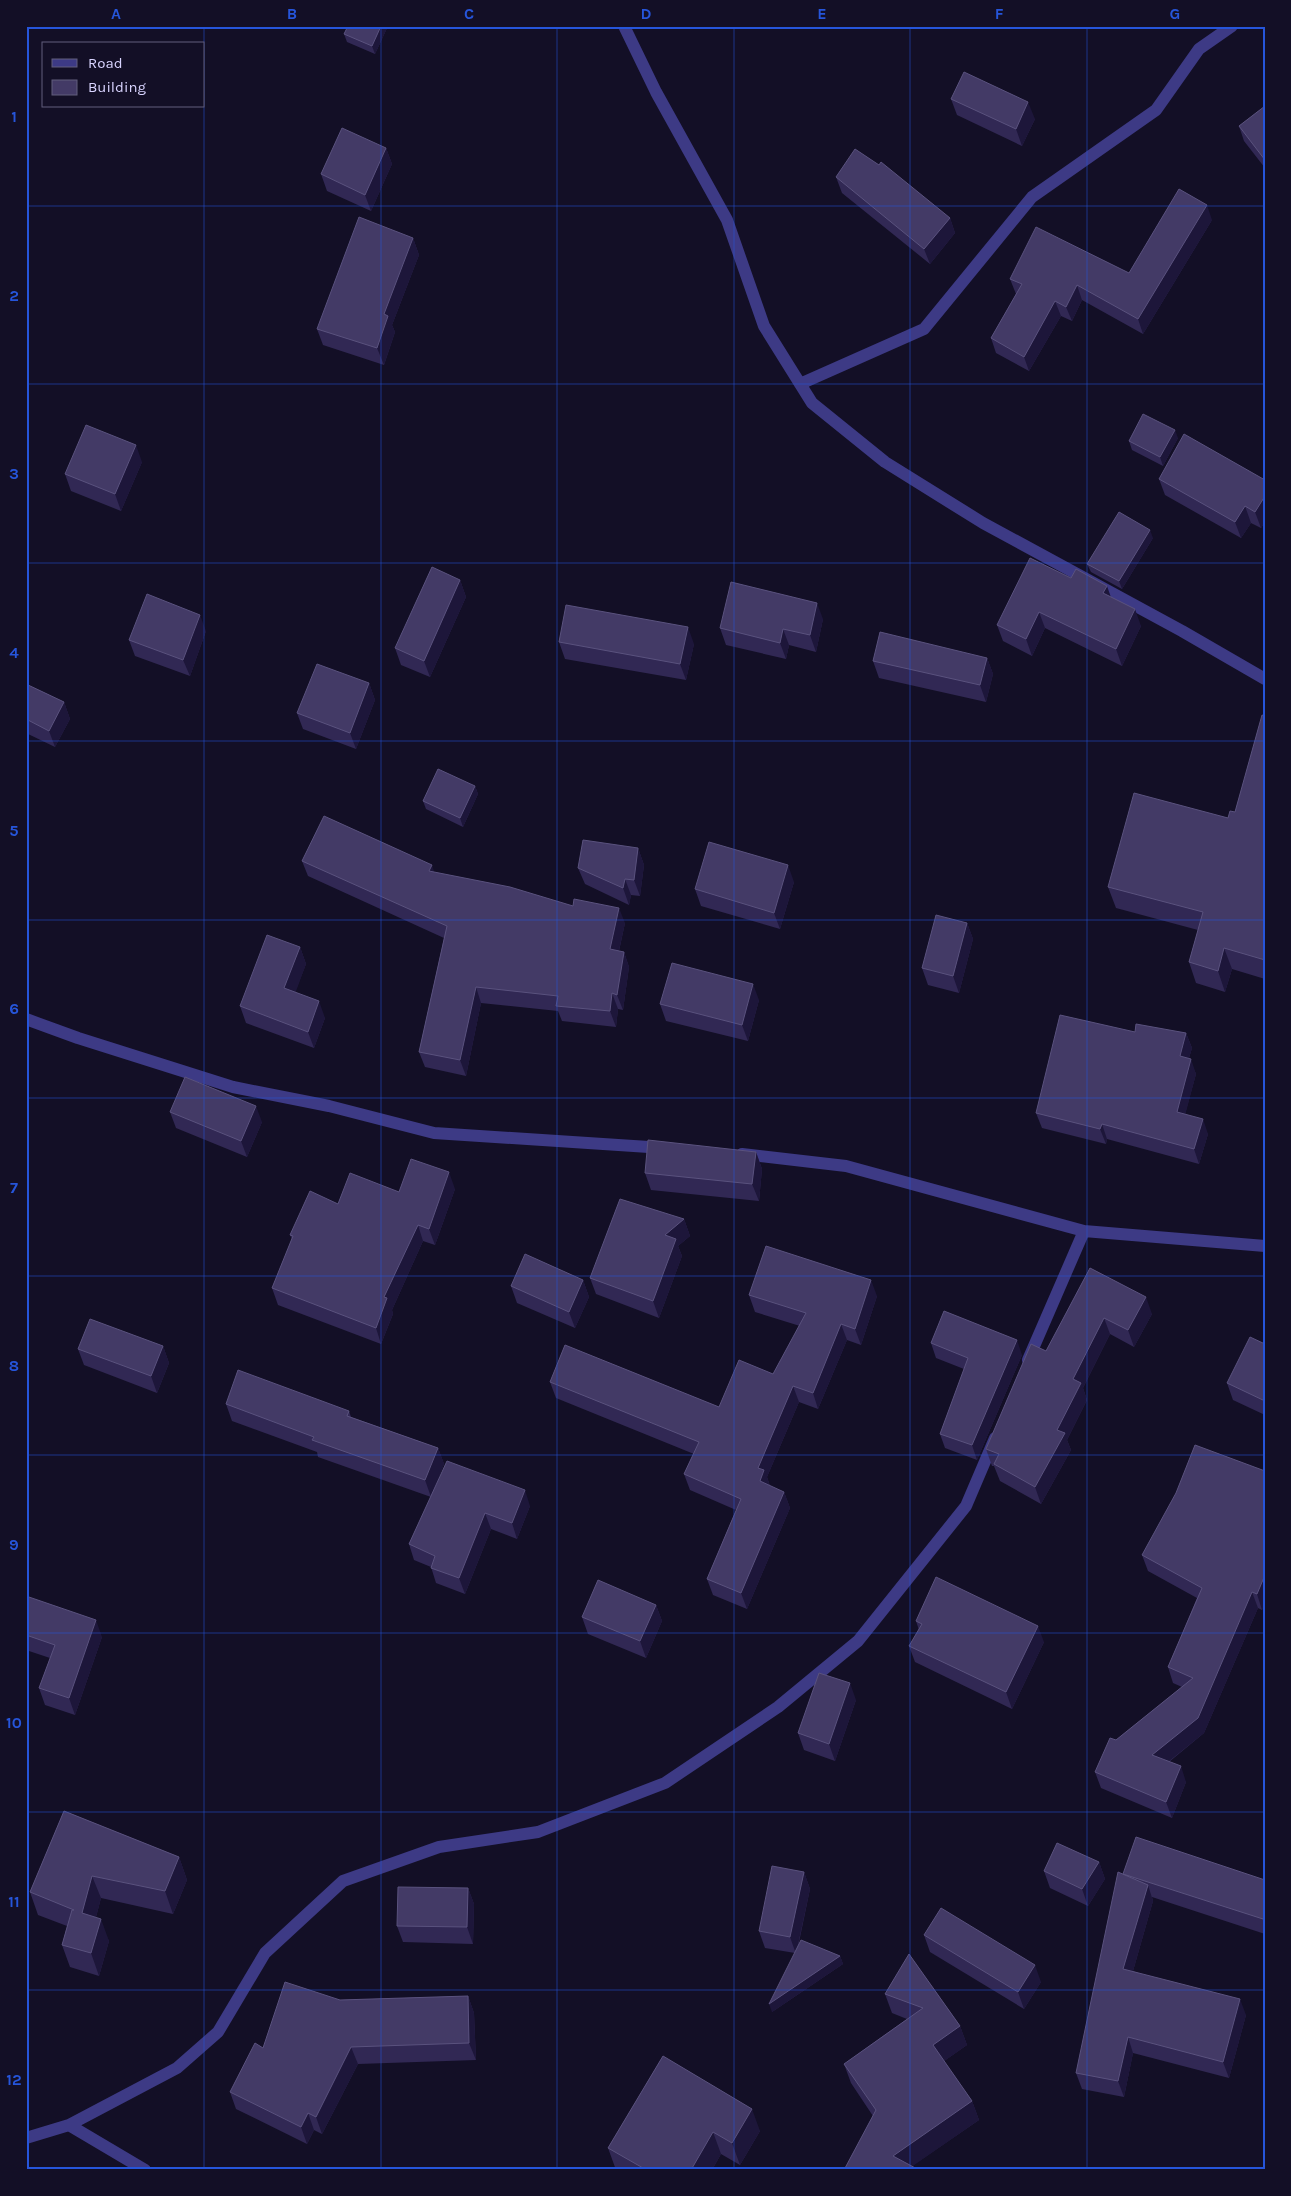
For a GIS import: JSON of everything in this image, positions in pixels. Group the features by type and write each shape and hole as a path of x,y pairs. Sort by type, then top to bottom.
{"street":[{"path":"624,26 656,92 727,220 764,326 812,403 885,462 983,523 1182,631 1265,679"},
{"path":"800,384 924,329 1032,197 1156,110 1199,48 1232,26"},
{"path":"26,1019 78,1038 233,1087 329,1106 434,1133 672,1149"},
{"path":"730,1153 846,1166 1084,1231 1265,1246"},
{"path":"1025,1368 1084,1231"},
{"path":"26,2138 69,2125 177,2068 218,2032 265,1952 342,1881 439,1847 538,1832 665,1783 778,1707 858,1641 966,1506 1001,1423"},
{"path":"69,2125 145,2170"}],"building":[{"path":"348,26 381,26 372,46 344,34"},
{"path":"964,72 1028,102 1016,129 951,99"},
{"path":"1265,106 1265,160 1239,126"},
{"path":"342,128 386,148 365,195 321,174"},
{"path":"855,149 879,165 881,162 950,218 924,249 836,177"},
{"path":"1179,189 1207,205 1138,319 1077,285 1066,307 1055,301 1024,357 991,338 1022,284 1010,279 1036,227 1129,273"},
{"path":"359,217 413,238 384,314 388,316 377,348 317,329"},
{"path":"1143,414 1175,430 1160,457 1129,441"},
{"path":"86,425 136,445 115,494 65,474"},
{"path":"1184,434 1265,480 1265,496 1255,512 1245,506 1235,522 1159,479"},
{"path":"1119,512 1150,530 1119,581 1087,564"},
{"path":"1030,558 1071,578 1076,569 1107,586 1103,593 1135,609 1116,649 1039,612 1026,639 997,625"},
{"path":"432,567 460,580 424,661 395,648"},
{"path":"731,582 817,603 810,635 783,629 780,643 720,628"},
{"path":"147,594 200,615 183,660 129,640"},
{"path":"566,605 688,627 680,664 559,642"},
{"path":"880,632 987,658 980,685 873,661"},
{"path":"317,664 369,683 350,733 297,713"},
{"path":"26,684 64,702 49,731 26,719"},
{"path":"1262,715 1265,716 1265,960 1224,948 1218,971 1189,962 1203,912 1108,887 1134,793 1228,818 1230,811 1235,812"},
{"path":"438,769 475,786 460,818 423,801"},
{"path":"324,816 432,865 429,871 510,887 573,906 574,899 619,908 610,949 624,952 617,995 612,993 610,1011 556,1006 558,996 476,987 460,1060 419,1052 447,926 302,861"},
{"path":"583,840 638,848 634,880 625,879 623,888 578,868"},
{"path":"709,842 788,865 774,913 695,889"},
{"path":"936,915 967,923 953,976 922,968"},
{"path":"267,935 300,947 284,988 319,1001 308,1032 240,1006"},
{"path":"672,963 753,984 742,1025 660,1004"},
{"path":"1060,1015 1135,1032 1136,1024 1186,1033 1180,1056 1191,1059 1177,1112 1203,1119 1194,1149 1102,1124 1100,1129 1036,1113"},
{"path":"185,1077 256,1106 241,1141 170,1112"},
{"path":"648,1140 756,1152 752,1184 645,1173"},
{"path":"411,1159 449,1172 429,1229 418,1225 384,1297 387,1298 376,1328 272,1288 293,1236 290,1235 310,1191 338,1204 350,1173 399,1192"},
{"path":"620,1199 684,1219 665,1235 676,1239 653,1301 590,1278"},
{"path":"766,1246 871,1280 855,1329 841,1324 813,1393 793,1386 758,1468 764,1470 760,1481 784,1492 741,1593 707,1579 741,1499 684,1474 699,1442 550,1382 565,1345 719,1407 739,1360 773,1374 806,1313 749,1295"},
{"path":"525,1254 583,1280 569,1312 511,1286"},
{"path":"1090,1268 1146,1297 1128,1330 1104,1318 1073,1379 1081,1383 1057,1430 1065,1433 1035,1487 994,1464 999,1454 986,1449 1031,1344 1046,1351"},
{"path":"944,1311 1017,1340 972,1445 940,1434 968,1358 931,1343"},
{"path":"90,1319 163,1346 151,1376 78,1349"},
{"path":"1250,1337 1265,1344 1265,1401 1227,1383"},
{"path":"238,1370 349,1411 347,1416 438,1448 425,1480 312,1440 314,1437 226,1404"},
{"path":"1195,1445 1265,1471 1265,1575 1257,1594 1252,1592 1198,1718 1152,1755 1181,1766 1166,1802 1095,1772 1110,1738 1116,1740 1193,1678 1168,1667 1202,1588 1142,1555 1176,1493"},
{"path":"447,1461 525,1490 512,1523 485,1513 459,1578 431,1568 435,1556 409,1544"},
{"path":"936,1577 1038,1626 1006,1692 909,1646 922,1624 916,1621"},
{"path":"598,1580 656,1605 640,1641 582,1617"},
{"path":"26,1596 96,1620 69,1698 39,1688 55,1645 26,1635"},
{"path":"819,1673 850,1683 829,1744 798,1733"},
{"path":"64,1811 179,1857 165,1891 92,1876 82,1913 101,1919 91,1953 62,1945 72,1910 74,1910 30,1892"},
{"path":"1136,1837 1265,1880 1265,1913 1263,1919 1123,1874"},
{"path":"1057,1843 1099,1862 1082,1889 1044,1871"},
{"path":"772,1866 804,1872 790,1937 759,1931"},
{"path":"1118,1872 1148,1885 1123,1969 1240,1999 1223,2062 1128,2037 1118,2081 1076,2073"},
{"path":"398,1887 468,1888 467,1927 397,1926"},
{"path":"941,1908 1035,1965 1018,1992 924,1935"},
{"path":"801,1940 840,1956 769,2004"},
{"path":"909,1954 960,2026 933,2045 972,2101 893,2156 919,2170 844,2170 876,2110 844,2064 923,2008 885,1994"},
{"path":"285,1982 340,2000 468,1996 469,2043 351,2047 316,2117 308,2113 301,2127 230,2092 255,2043 263,2048"},
{"path":"663,2056 752,2109 732,2143 713,2132 691,2170 642,2170 643,2168 608,2148"}]}
